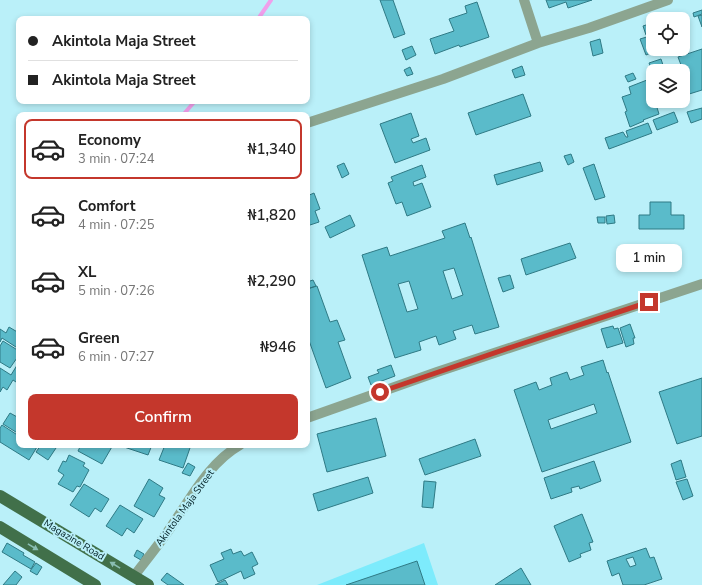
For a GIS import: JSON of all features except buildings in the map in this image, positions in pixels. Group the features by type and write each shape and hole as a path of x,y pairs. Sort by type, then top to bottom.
{"main road":[{"name":"Magazine Road","path":"0,496 148,585"},
{"path":"0,527 95,585"}],"street":[{"path":"524,0 538,43"},
{"path":"310,122 443,79 538,43 589,28 668,0"},
{"path":"310,415 702,284"},
{"name":"Akintola Maja Street","path":"134,576 165,535 205,477 235,448"}],"shaded area":[{"path":"424,543 438,585 317,585"}],"waterway":[{"path":"260,16 271,0"},
{"path":"186,112 192,104"}],"route":[{"path":"380,392 649,302"}]}
